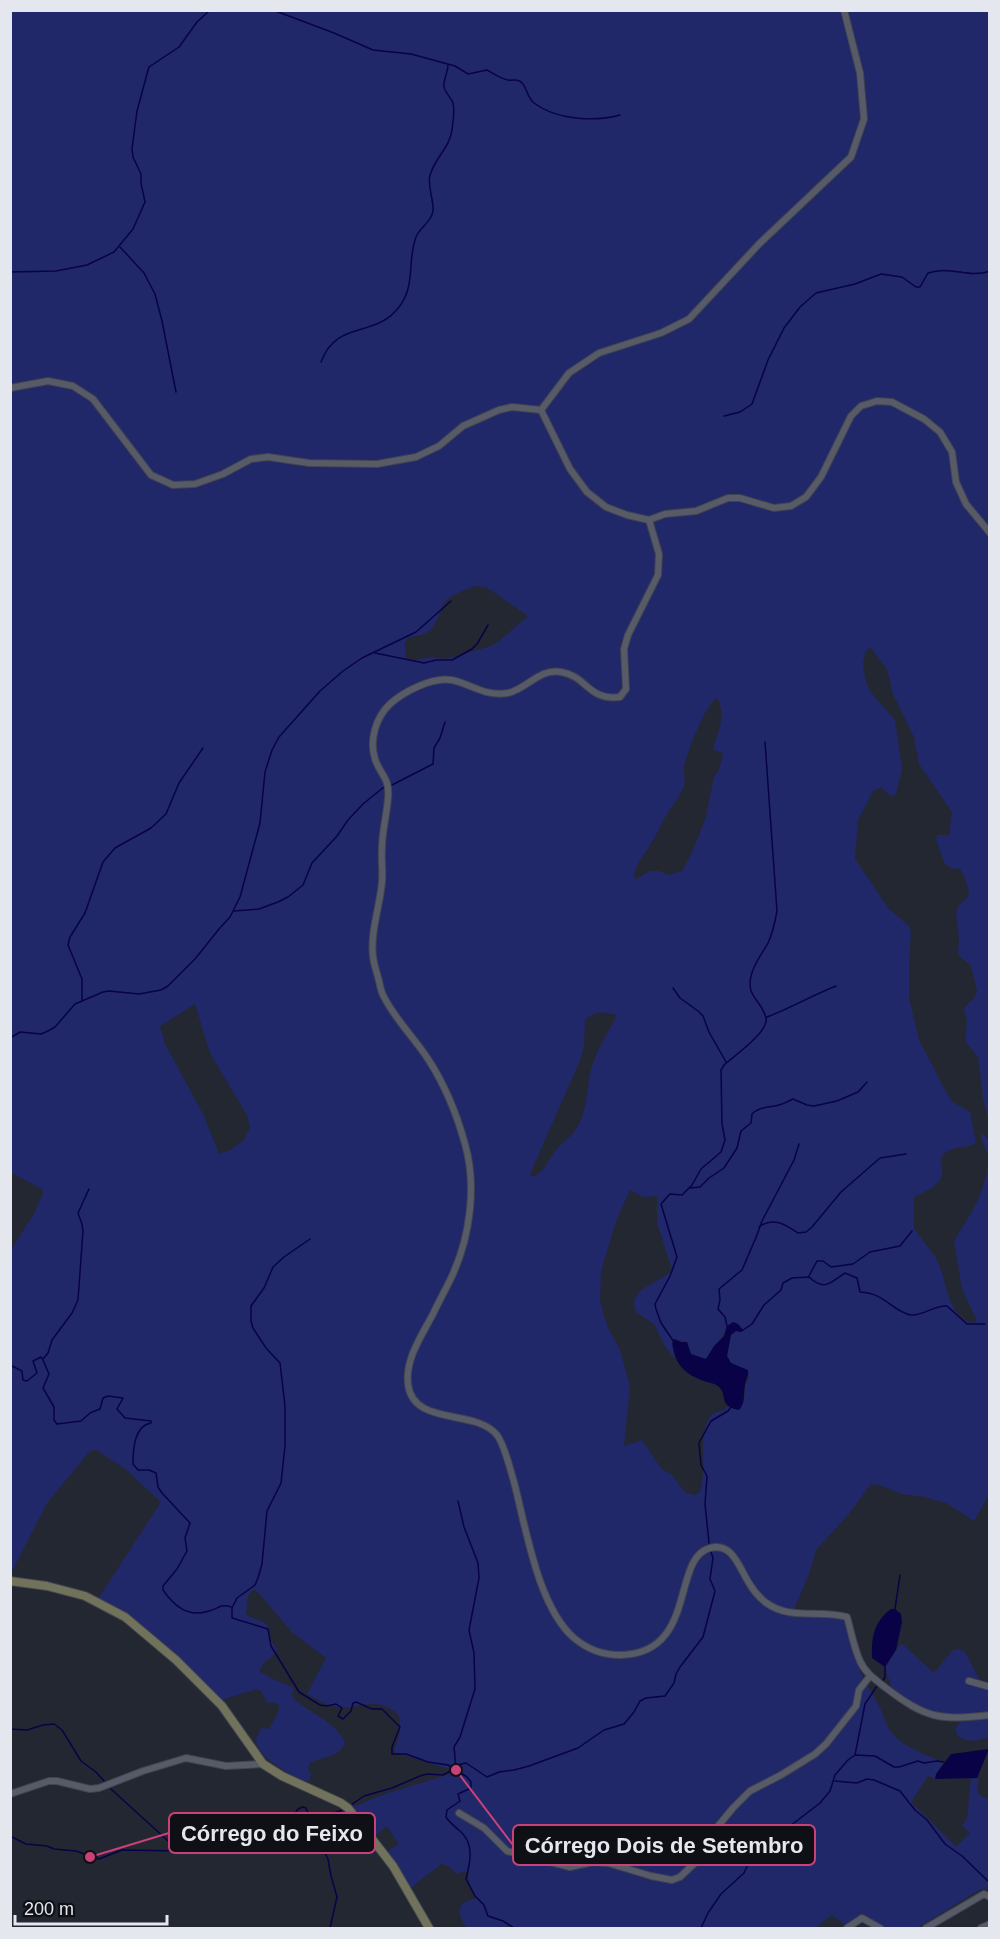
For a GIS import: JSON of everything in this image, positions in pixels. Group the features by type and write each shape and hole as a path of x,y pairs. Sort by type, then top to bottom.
{"main road":[{"path":"10,1581 47,1586 85,1596 124,1617 176,1660 222,1706 263,1764 282,1776 348,1808 393,1866 429,1929"}],"street":[{"path":"541,410 569,373 599,353 661,333 689,318 760,243 851,157 864,119 860,73 844,10"},
{"path":"10,388 48,381 73,386 93,399 151,475 173,485 195,484 223,474 251,459 268,457 309,462 377,464 416,457 439,446 463,426 499,410 512,407 541,410"},
{"path":"541,410 570,468 586,492 606,507 649,520 665,514 696,511 728,498 740,498 774,508 791,506 806,497 820,477 851,416 861,406 877,401 891,402 924,418 940,432 952,452 956,482 966,504 990,533"},
{"path":"649,520 658,554 658,575 628,635 624,649 626,689 620,697 609,699 599,696 574,676 558,670 539,674 512,692 477,690 449,679 415,686 387,706 376,724 375,759 387,778 388,794 382,847 382,880 372,954 383,996 430,1062 452,1105 467,1149 472,1195 464,1240 454,1272 411,1357 407,1387 418,1406 440,1415 472,1419 496,1434 509,1462 536,1567 550,1608 574,1638 598,1652 617,1655 635,1654 652,1647 672,1628 693,1563 701,1552 712,1547 723,1547 729,1550 762,1600 779,1611 795,1614 834,1614 847,1617 860,1662 870,1676 908,1705 926,1714 949,1718 990,1715"},
{"path":"459,1813 484,1828 507,1851 570,1867 593,1862 608,1863 672,1880 698,1860 714,1831 750,1791 782,1775 815,1754 826,1744 856,1706 859,1690 870,1676"},
{"path":"969,1681 990,1688"},
{"path":"10,1794 50,1781 90,1789 99,1788 142,1771 186,1758 226,1766 263,1764"},
{"path":"926,1929 987,1895"},
{"path":"847,1929 862,1917 880,1929"},
{"path":"981,1929 990,1924"}],"shaded area":[{"path":"11,11 989,11 989,1123 983,1098 978,1057 965,1041 967,1022 964,1008 974,998 977,991 971,965 961,958 958,952 956,913 959,905 969,893 960,869 951,868 945,864 936,839 937,835 949,835 952,812 919,764 914,737 893,694 887,669 870,647 865,652 863,664 865,678 869,690 895,720 902,769 894,796 881,787 873,791 858,820 855,859 888,908 909,926 911,933 909,998 919,1040 951,1101 970,1112 976,1143 952,1149 942,1156 942,1172 939,1181 932,1188 914,1197 914,1228 939,1264 954,1308 965,1320 974,1323 977,1321 962,1289 954,1241 972,1211 985,1181 988,1158 981,1136 983,1134 989,1141 989,1499 987,1498 974,1521 948,1504 925,1497 902,1494 871,1484 848,1515 816,1550 809,1574 793,1611 840,1616 849,1634 861,1673 892,1733 910,1747 944,1763 935,1779 928,1776 911,1802 956,1847 970,1833 962,1825 967,1819 971,1778 979,1779 978,1794 989,1800 989,1889 981,1889 917,1928 885,1928 864,1917 847,1926 832,1915 815,1928 514,1928 509,1925 504,1928 467,1928 461,1919 461,1907 463,1903 476,1898 468,1879 469,1872 464,1871 458,1874 441,1864 407,1891 383,1854 399,1844 387,1826 371,1839 348,1809 385,1794 450,1774 449,1769 394,1752 400,1724 398,1714 390,1708 375,1704 334,1706 307,1694 326,1658 292,1632 257,1591 253,1590 248,1595 246,1614 267,1625 277,1652 264,1663 259,1671 294,1688 293,1698 335,1728 345,1742 340,1751 335,1754 310,1763 309,1782 287,1772 263,1754 256,1739 261,1728 270,1727 279,1711 279,1705 272,1702 267,1703 262,1692 257,1689 221,1700 98,1599 161,1502 124,1468 96,1450 90,1451 47,1503 11,1573 11,1250 35,1212 43,1193 42,1189 10,1172","holes":["475,586 486,587 528,616 491,646 446,659 431,657 412,661 406,657 407,638 429,631 443,605 455,594","717,698 721,710 719,729 713,748 723,753 719,770 714,777 706,817 691,855 682,871 670,875 650,871 636,879 634,877 638,864 683,789 684,767 689,751 702,719","195,1004 210,1053 247,1115 250,1128 244,1140 230,1150 219,1154 204,1116 165,1044 160,1026","601,1012 617,1015 593,1063 580,1123 542,1170 532,1177 530,1174 579,1063 584,1047 585,1020","630,1190 643,1197 657,1196 657,1223 672,1269 640,1291 634,1304 636,1312 654,1324 665,1346 675,1359 673,1339 687,1342 691,1354 704,1359 708,1358 721,1340 726,1327 736,1322 743,1330 731,1335 727,1356 731,1363 747,1370 749,1378 745,1385 744,1403 734,1409 729,1405 710,1417 703,1438 700,1492 695,1495 685,1492 671,1474 663,1470 642,1440 624,1446 630,1386 620,1350 608,1328 600,1301 601,1271 616,1221"]},
{"path":"733,1322 743,1330 731,1335 727,1356 731,1363 748,1370 743,1401 739,1410 728,1406 718,1386 686,1372 676,1358 672,1345 674,1339 687,1342 691,1354 706,1359 724,1336 727,1326"},
{"path":"891,1609 901,1614 902,1622 896,1650 885,1667 872,1658 872,1644 877,1625"},
{"path":"901,1643 934,1673 953,1650 959,1649 965,1652 981,1683 989,1685 989,1737 976,1740 963,1739 956,1733 960,1719 931,1716 892,1689 885,1667"},
{"path":"989,1749 977,1778 935,1779 936,1774 951,1754"}],"waterway":[{"path":"10,272 56,271 87,265 114,252 133,229 145,202 141,174 132,149 137,111 149,67 179,47 197,22 210,10"},
{"path":"273,10 373,50 411,54 455,66 468,74 487,70 503,79 519,81 524,85 534,103 553,113 588,119 620,115"},
{"path":"321,362 328,349 346,334 379,323 389,317 399,307 408,290 413,246 416,237 430,219 433,211 430,175 451,136 453,103 444,87 448,65"},
{"path":"120,247 144,273 155,294 176,392"},
{"path":"724,416 740,412 752,404 768,360 784,328 800,307 816,293 855,284 881,274 902,277 916,287 920,287 928,273 936,271 975,274 990,271"},
{"path":"10,1038 20,1032 41,1034 48,1031 55,1027 75,1004 103,992 139,994 161,990 168,986 195,959 230,917 240,897 260,823 265,772 279,737 320,691 343,671 362,658 416,632 451,601"},
{"path":"375,653 424,663 452,660 472,649 488,625"},
{"path":"392,785 433,764 434,748 445,722"},
{"path":"674,1342 661,1323 655,1304 677,1257 661,1204 670,1194 682,1195 692,1185 701,1169 721,1152 725,1140 722,1124 721,1070 757,1037 766,1018 752,994 750,983 754,967 768,943 777,911 765,742"},
{"path":"82,1000 82,979 68,945 70,937 85,913 103,862 115,848 151,828 166,814 179,783 203,748"},
{"path":"234,911 259,909 278,902 303,885 312,863 363,804 384,787"},
{"path":"767,1017 836,986"},
{"path":"673,988 680,998 703,1016 726,1062"},
{"path":"690,1188 700,1187 724,1168 737,1148 741,1131 751,1123 752,1114 755,1111 793,1099 814,1106 837,1101 858,1092 867,1082"},
{"path":"727,1326 725,1317 718,1309 719,1289 742,1270 762,1221 794,1160 799,1144"},
{"path":"759,1227 774,1222 798,1233 806,1232 841,1192 880,1158 906,1154"},
{"path":"43,1359 48,1353 52,1340 72,1313 78,1300 83,1231 78,1213 89,1189"},
{"path":"809,1276 817,1261 823,1261 831,1267 853,1264 870,1252 900,1246 912,1231"},
{"path":"310,1239 273,1267 264,1288 251,1306 253,1328 266,1348 280,1363 285,1406 285,1446 281,1483 267,1511 262,1564 258,1578 255,1585 237,1598 232,1608 232,1618 268,1629 271,1646 299,1692 320,1705 336,1704 342,1708 338,1716 343,1719 356,1702 372,1709 382,1709 400,1727 392,1747 392,1754 406,1754 428,1762 448,1765 467,1777 471,1782 471,1788 458,1794 460,1801 447,1810 446,1817 468,1842 470,1860 466,1879 475,1896 484,1905 488,1916 514,1928"},
{"path":"743,1330 752,1324 764,1305 781,1290 783,1283 792,1278 809,1277 824,1285 845,1273 857,1278 860,1292 883,1299 904,1313 915,1315 947,1306 967,1324 985,1324"},
{"path":"10,1365 22,1371 23,1380 27,1381 37,1373 33,1361 41,1357 42,1359"},
{"path":"43,1360 49,1374 43,1388 54,1407 54,1420 57,1424 81,1421 90,1413 100,1409 103,1398 108,1396 123,1398 117,1409 125,1418 151,1421 138,1434 134,1446 133,1464 138,1470 149,1470 156,1473 158,1487 162,1493 190,1523 185,1538 187,1551 177,1569 163,1586 163,1590 177,1606 188,1612 201,1613 222,1606 231,1607"},
{"path":"709,1543 705,1504 707,1476 701,1465 699,1443 711,1421 731,1407"},
{"path":"456,1769 454,1747 460,1737 475,1689 474,1653 469,1630 479,1578 478,1563 464,1527 458,1501"},
{"path":"457,1765 466,1763 487,1777 529,1766 578,1748 604,1730 624,1724 640,1701 665,1696 674,1683 680,1667 703,1637 715,1591 710,1579 713,1558 711,1552"},
{"path":"895,1609 900,1575"},
{"path":"882,1682 885,1677 885,1667"},
{"path":"855,1755 865,1704 877,1686"},
{"path":"10,1729 27,1730 54,1724 62,1730 81,1761 105,1782"},
{"path":"701,1928 721,1894 744,1873 753,1853 776,1832 790,1826 820,1803 830,1791 835,1775 855,1755 875,1756 894,1767 918,1761 944,1762"},
{"path":"351,1805 364,1796 392,1788 420,1776 443,1775 454,1769"},
{"path":"835,1781 857,1783 867,1779 874,1780 900,1791 915,1810 927,1820 945,1844 962,1856 990,1883"},
{"path":"111,1789 178,1850"},
{"path":"10,1836 26,1844 76,1851 99,1859 122,1850 183,1851 196,1848 257,1851 271,1846 276,1841 298,1809 306,1808 309,1815 314,1818 342,1810"},
{"path":"329,1814 320,1829 317,1846 323,1850 328,1859 337,1897 330,1928"}],"place":[{"name":"Córrego Dois de Setembro","path":"456,1770"},
{"name":"Córrego do Feixo","path":"90,1857"}]}
